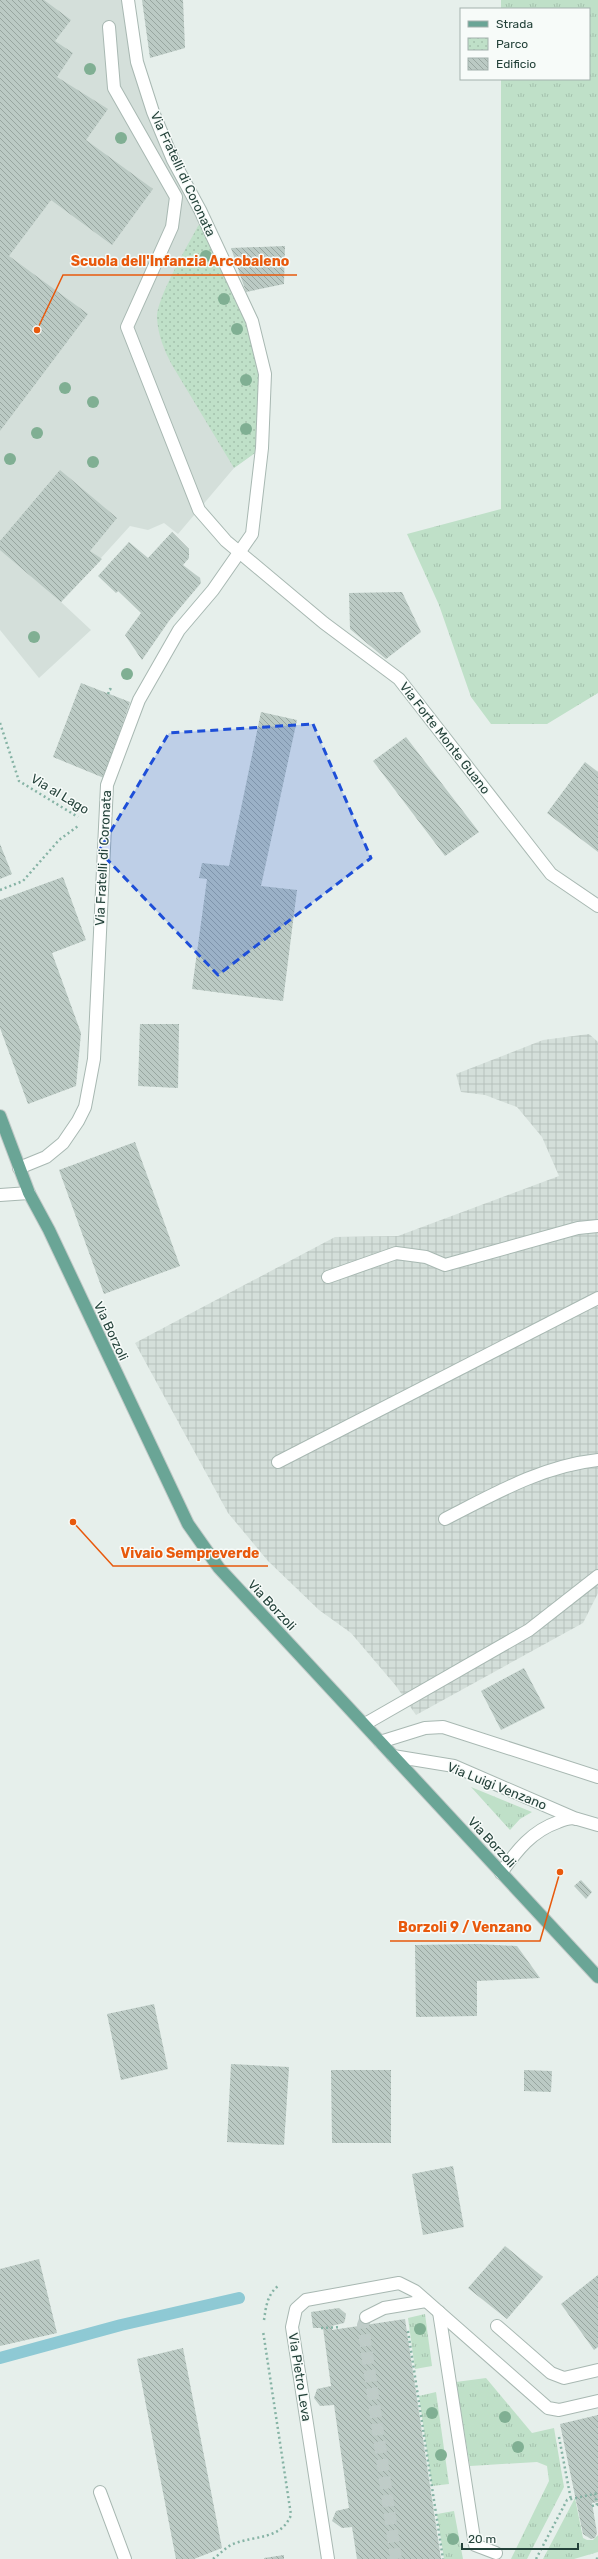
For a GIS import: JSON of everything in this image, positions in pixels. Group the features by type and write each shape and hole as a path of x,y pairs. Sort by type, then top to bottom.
{"main road":[{"name":"Via Borzoli","path":"0,1116 29,1194 50,1230 188,1524 219,1568 598,1977"}],"street":[{"name":"Via Fratelli di Coronata","path":"19,1168 46,1157 63,1143 78,1121 85,1107 94,1059 104,820 107,785 139,700 179,630 214,590 252,534 262,448 265,374 252,320 200,210 173,160 153,112 137,62 128,0"},
{"name":"Via Fratelli di Coronata","path":"109,27 114,88 176,197 172,227 127,328 196,505 226,541 240,552"},
{"name":"Via Forte Monte Guano","path":"240,552 324,623 399,680 551,874 598,906"},
{"path":"0,1195 29,1194"},
{"path":"328,1277 396,1253 426,1257 445,1265 578,1228 598,1226"},
{"path":"278,1462 598,1298"},
{"path":"445,1519 527,1477 556,1468 598,1460"},
{"path":"365,1724 529,1630 598,1576"},
{"path":"380,1742 425,1728 442,1727 598,1777"},
{"name":"Via Luigi Venzano","path":"393,1756 454,1766 574,1818 598,1825"},
{"path":"501,1872 522,1845 536,1832 574,1818 598,1830"},
{"name":"Via Pietro Leva","path":"328,2559 292,2327 296,2309 306,2300 399,2283 414,2291 426,2301 548,2408 559,2410 598,2401"},
{"path":"366,2317 384,2308 426,2301"},
{"path":"439,2312 475,2545 496,2553"},
{"path":"497,2326 551,2373 564,2378 598,2370"},
{"path":"100,2492 125,2559"}],"path":[{"path":"108,694 110,689"},
{"name":"Via al Lago","path":"0,723 19,781 83,822 104,820"},
{"path":"0,890 23,881 59,840 83,822"},
{"path":"407,2324 443,2559"},
{"path":"321,2328 344,2326"},
{"path":"558,2430 571,2500"},
{"path":"536,2559 567,2500 596,2494 597,2505 592,2506"}],"highlighted area":[{"path":"313,724 371,858 218,975 99,851 169,733"}],"shaded area":[{"path":"0,0 128,0 137,62 200,210 262,448 234,468 178,534 164,523 148,530 130,526 61,602 91,630 39,678 0,630"},
{"path":"589,1034 598,1042 598,1593 583,1623 416,1715 396,1686 351,1633 319,1610 268,1561 228,1513 135,1343 335,1237 398,1236 559,1176 542,1137 517,1107 485,1095 461,1092 456,1074 543,1040"}],"green space":[{"path":"501,0 598,0 598,693 547,724 491,724 471,697 439,605 407,534 501,509 501,80 590,80 590,8 501,8"},
{"path":"204,220 252,321 265,374 262,448 234,468 166,354 157,318 158,309 162,298 180,258 198,226"},
{"path":"471,1787 532,1812 520,1819 510,1830"},
{"path":"425,2314 432,2366 415,2369 408,2318"},
{"path":"486,2378 532,2433 554,2428 564,2487 527,2559 511,2559 549,2481 547,2466 537,2462 470,2466 456,2382"},
{"path":"436,2392 449,2484 432,2486 419,2396"},
{"path":"575,2498 583,2538 593,2540 598,2535 598,2552 574,2559 543,2559"},
{"path":"454,2511 463,2559 444,2559 437,2514"}],"building":[{"path":"0,0 44,0 71,20 55,41 73,53 57,77 108,109 86,140 153,189 112,245 51,200 9,256 88,314 0,431"},
{"path":"142,0 183,0 185,48 150,58"},
{"path":"285,246 284,284 246,292 231,248"},
{"path":"60,470 117,518 90,551 102,559 61,602 0,550 0,541"},
{"path":"172,532 189,549 189,558 183,565 200,578 201,583 169,621 142,660 125,635 141,613 118,591 116,593 98,576 129,542 148,558"},
{"path":"402,592 421,632 386,659 350,629 349,593"},
{"path":"81,683 130,702 104,778 53,757"},
{"path":"261,712 297,720 261,886 297,890 283,1001 192,989 207,879 199,878 202,863 229,866"},
{"path":"406,737 479,832 445,856 373,761"},
{"path":"585,762 598,772 598,852 547,813"},
{"path":"0,844 12,874 0,879"},
{"path":"63,877 86,940 52,953 81,1033 76,1086 28,1104 0,1028 0,900"},
{"path":"140,1024 179,1024 178,1088 138,1086"},
{"path":"135,1142 180,1266 104,1294 59,1170"},
{"path":"524,1668 545,1708 501,1730 481,1691"},
{"path":"581,1880 592,1892 586,1899 574,1886"},
{"path":"477,1944 517,1946 540,1978 477,1981 477,2016 416,2017 415,1945"},
{"path":"154,2004 168,2069 121,2080 107,2014"},
{"path":"231,2064 289,2067 284,2145 227,2142"},
{"path":"331,2070 391,2070 391,2143 332,2143"},
{"path":"524,2070 552,2071 551,2092 524,2091"},
{"path":"453,2166 464,2227 423,2235 412,2174"},
{"path":"505,2246 543,2277 507,2319 468,2288"},
{"path":"39,2259 57,2333 0,2346 0,2269"},
{"path":"598,2275 598,2347 594,2350 561,2304"},
{"path":"339,2308 346,2314 345,2320 344,2323 331,2326 332,2330 405,2319 441,2559 357,2559 352,2527 342,2528 332,2521 336,2511 349,2508 334,2405 320,2406 314,2398 317,2389 331,2386 323,2328 313,2328 311,2312"},
{"path":"183,2348 222,2548 194,2559 176,2559 137,2359"},
{"path":"598,2415 598,2502 592,2503 597,2533 595,2538 591,2539 583,2534 560,2424"},
{"path":"284,2555 284,2559 264,2559 264,2558"}],"waterway":[{"path":"0,2358 121,2325 239,2298"}],"tunnel":[{"path":"366,2317 363,2325 396,2559"}],"place":[{"name":"Scuola dell'Infanzia Arcobaleno","path":"37,330"},
{"name":"Vivaio Sempreverde","path":"73,1522"},
{"name":"Borzoli 9 / Venzano","path":"560,1872"}]}
